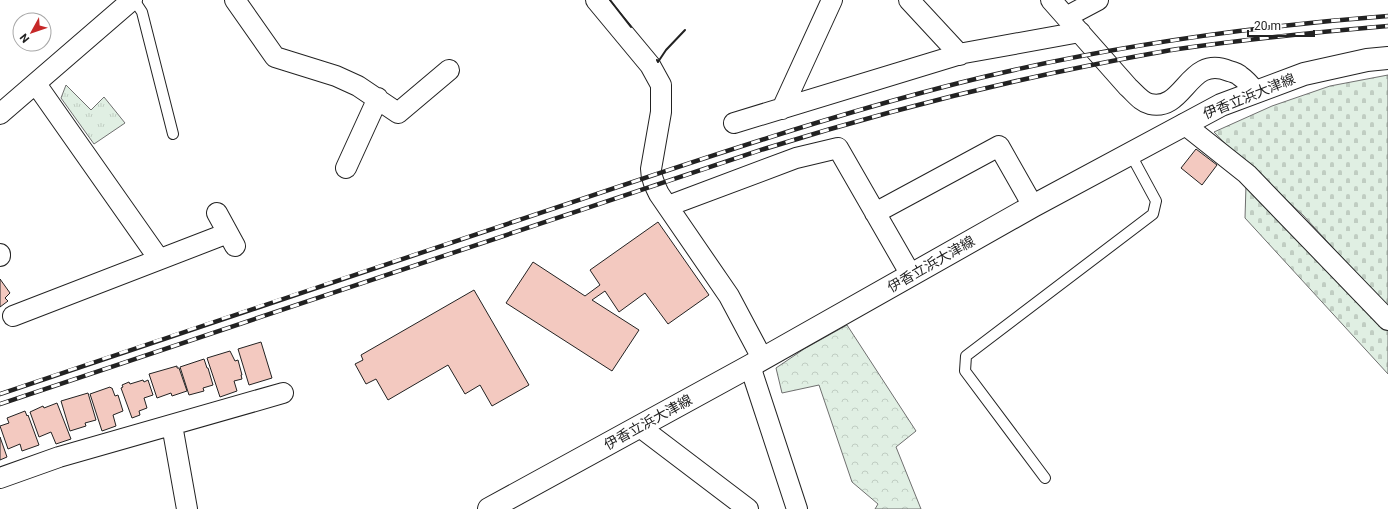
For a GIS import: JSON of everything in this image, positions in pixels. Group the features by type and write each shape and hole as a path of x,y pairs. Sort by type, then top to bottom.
{"main road":[{"name":"伊香立浜大津線","path":"490,509 640,427 1033,206 1221,105 1304,74 1367,60 1388,58"}],"street":[{"path":"235,0 275,57 336,76 358,86 378,98 398,113 449,70"},
{"path":"596,0 650,65 661,85 661,112 651,176 659,194 729,296 756,362 797,509"},
{"path":"782,109 832,0"},
{"path":"909,0 960,55"},
{"path":"1051,0 1128,87 1140,99 1150,104 1164,104 1176,97 1194,76 1207,68 1221,68 1240,75 1256,91"},
{"path":"1066,17 1098,0"},
{"path":"0,114 129,1"},
{"path":"734,124 960,55 1080,32"},
{"path":"36,84 159,259"},
{"path":"346,168 378,98"},
{"path":"1184,124 1247,174 1388,320"},
{"path":"875,213 999,146 1033,206"},
{"path":"668,206 796,158 838,148 911,275"},
{"path":"13,316 159,259 232,239 217,213"},
{"path":"0,478 59,457 283,392"},
{"path":"172,424 187,509"},
{"path":"640,427 748,509"}],"lane":[{"path":"129,1 142,12 173,134"},
{"path":"1044,478 965,372 966,356 1153,214 1156,201 1130,153"}],"green space":[{"path":"1388,75 1388,308 1303,215 1235,154 1214,132 1272,106 1330,86"},
{"path":"66,85 91,110 104,97 125,123 94,144 61,98"},
{"path":"1246,185 1330,267 1388,330 1388,374 1245,218"},
{"path":"847,325 916,431 896,447 921,509 875,509 878,504 852,482 819,385 782,393 776,368 804,349"}],"building":[{"path":"1196,149 1217,165 1202,185 1181,168"},
{"path":"658,222 709,295 668,324 645,293 619,312 605,291 592,300 639,330 612,371 506,303 533,262 585,296 600,285 590,270"},
{"path":"0,279 10,293 5,298 8,301 0,307"},
{"path":"474,290 529,385 492,406 480,385 465,394 448,365 388,400 376,379 366,384 355,364 363,360 361,355"},
{"path":"261,342 272,378 249,385 238,349"},
{"path":"230,351 235,361 238,360 242,379 234,381 237,391 220,397 207,358"},
{"path":"204,359 213,385 203,388 204,391 189,395 180,367"},
{"path":"177,366 187,391 172,396 171,393 157,398 149,374"},
{"path":"143,380 144,382 148,380 153,395 144,398 147,408 139,411 140,415 132,418 121,388 123,387 122,385 129,382 130,384"},
{"path":"110,387 112,388 115,396 118,395 123,411 113,415 116,426 102,431 90,394"},
{"path":"88,393 96,420 85,423 86,426 70,431 61,401"},
{"path":"57,403 71,439 56,444 51,432 39,437 30,412 43,406 44,408"},
{"path":"25,411 27,416 28,415 39,445 22,451 20,444 8,449 0,426 9,423 7,418"},
{"path":"0,437 7,457 0,460"}],"railway":[{"path":"0,394 681,166 792,130 903,98 959,83 1065,59 1118,49 1172,40 1280,26 1388,16"},
{"path":"0,404 764,149 884,114 964,93 1087,66 1155,53 1204,45 1388,26"}],"wall":[{"path":"610,0 631,27"},
{"path":"657,60 658,62 666,50 685,30"}]}
